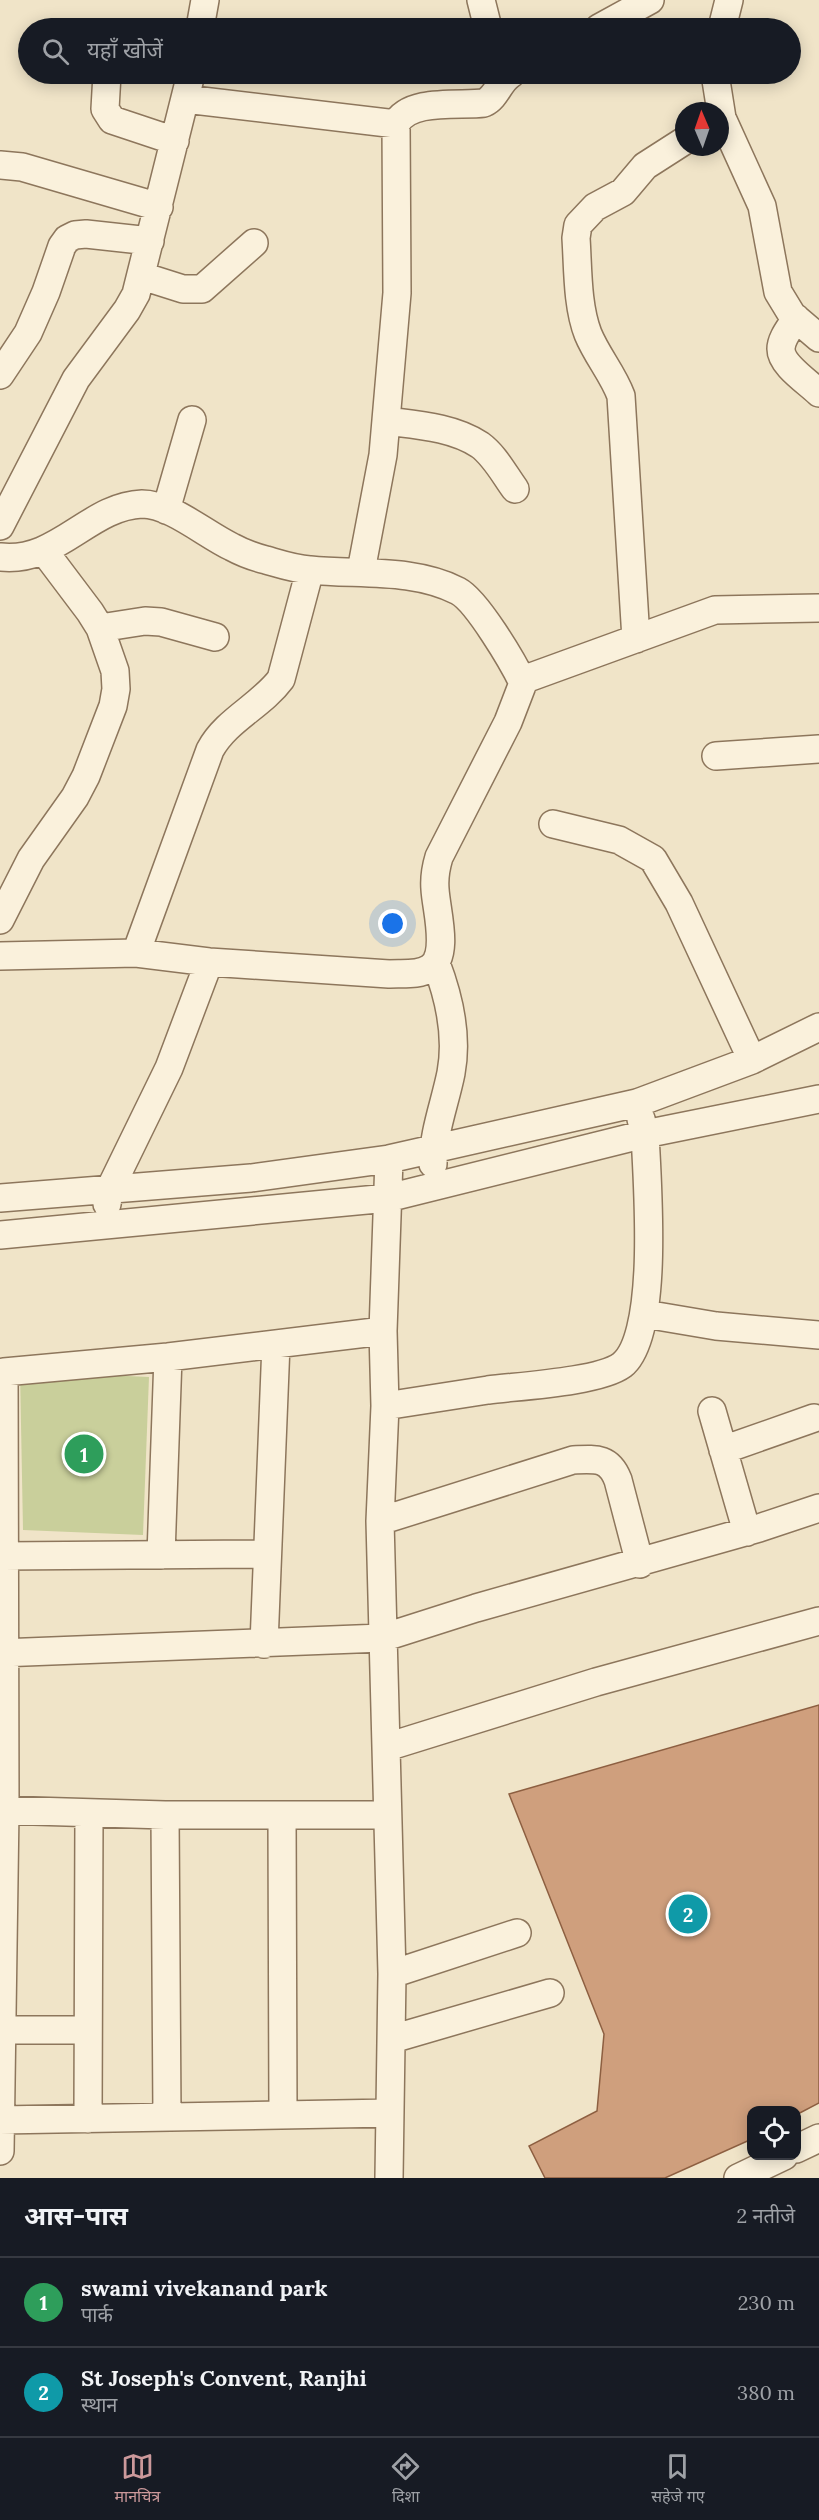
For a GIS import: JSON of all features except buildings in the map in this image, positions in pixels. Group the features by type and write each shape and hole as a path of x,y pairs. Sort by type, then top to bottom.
{"street":[{"path":"202,18 205,0"},
{"path":"482,0 486,18"},
{"path":"617,18 650,0"},
{"path":"724,18 729,0"},
{"path":"106,84 105,109 112,120 175,141"},
{"path":"361,571 383,455 397,293 396,124 404,114 420,106 484,103 491,100 501,84"},
{"path":"716,84 719,102"},
{"path":"0,526 76,379 127,310 142,276 188,86 396,124"},
{"path":"729,136 762,206 777,292 796,318 819,338"},
{"path":"636,639 623,405 615,380 588,333 583,314 577,252 582,221 595,207 623,192 639,172 675,147"},
{"path":"0,165 22,167 159,207"},
{"path":"0,375 28,333 46,292 62,246 67,239 75,235 86,234 150,241"},
{"path":"142,276 183,289 202,289 254,243"},
{"path":"796,318 782,341 781,350 784,360 819,393"},
{"path":"166,510 192,420"},
{"path":"386,421 428,426 468,438 492,456 515,489"},
{"path":"0,557 16,558 44,551 119,508 143,504 166,510 231,547 253,556 310,570 361,571 440,583 459,592 473,605 514,665 523,683"},
{"path":"0,920 31,860 86,776 113,706 116,689 115,670 100,628 44,551"},
{"path":"136,953 210,750 225,730 274,689 281,679 310,570"},
{"path":"433,1187 433,1149 451,1071 453,1051 446,991 436,963 441,941 434,888 435,871 439,857 508,722 523,683 536,674 715,610 819,608"},
{"path":"100,628 130,622 153,621 214,637"},
{"path":"716,756 819,748"},
{"path":"553,824 619,840 653,860 680,903 752,1060"},
{"path":"0,956 136,953 209,962 389,974 418,973 436,963"},
{"path":"104,1225 109,1191 169,1068 209,962"},
{"path":"0,1198 251,1178 388,1159 637,1103 752,1060 819,1027"},
{"path":"0,1235 388,1198 645,1134 819,1099"},
{"path":"385,1406 585,1377 610,1371 622,1365 629,1356 645,1314 649,1236 645,1134 637,1103"},
{"path":"388,1159 383,1331 385,1406 380,1521 392,1974 389,2178"},
{"path":"645,1314 716,1326 819,1335"},
{"path":"0,2151 2,1372 168,1357 383,1331"},
{"path":"264,1644 276,1344"},
{"path":"161,1555 168,1357"},
{"path":"712,1411 747,1532"},
{"path":"723,1450 814,1418"},
{"path":"380,1521 573,1460 602,1460 613,1467 640,1564"},
{"path":"2,1653 382,1638 476,1608 640,1564 819,1508"},
{"path":"3,1556 266,1554"},
{"path":"387,1747 596,1682 819,1622"},
{"path":"2,1810 165,1815 387,1815"},
{"path":"88,2119 89,1814"},
{"path":"165,1815 167,2117"},
{"path":"282,1815 283,2115"},
{"path":"392,1974 517,1933"},
{"path":"392,2039 550,1994"},
{"path":"1,2030 87,2030"},
{"path":"0,2120 390,2114"},
{"path":"801,2147 819,2138"},
{"path":"738,2178 776,2160"}],"green space":[{"path":"20,1371 149,1377 143,1535 23,1530"}],"place":[{"name":"swami vivekanand park","path":"84,1454"},
{"name":"St Joseph's Convent, Ranjhi","path":"688,1914"}]}
